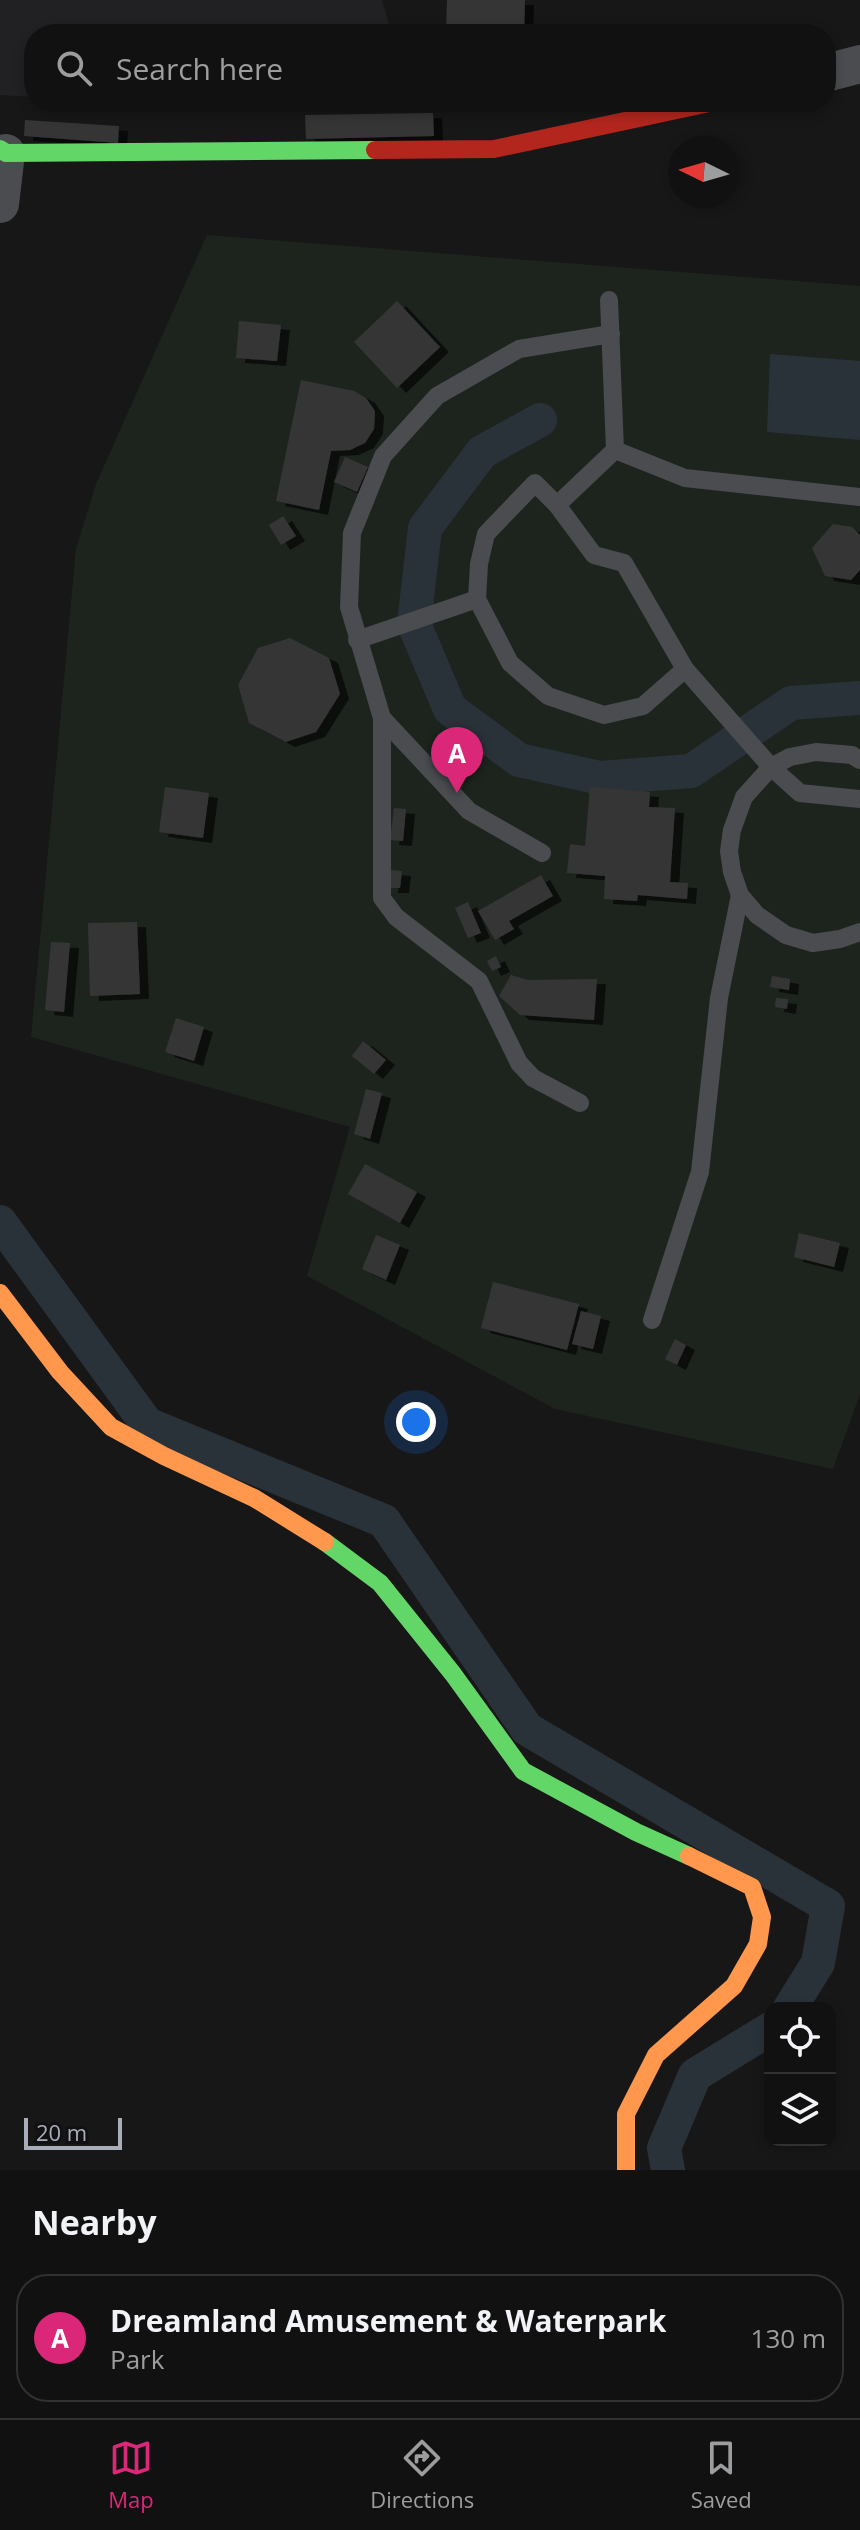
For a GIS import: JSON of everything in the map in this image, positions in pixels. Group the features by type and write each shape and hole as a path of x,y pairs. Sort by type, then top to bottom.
{"street":[{"path":"836,70 860,64"},
{"path":"0,204 3,151 494,149 667,112"},
{"path":"0,1293 60,1372 111,1427 164,1456 254,1498 335,1548 380,1583 453,1674 523,1771 636,1832 752,1887 762,1917 758,1944 734,1986 656,2055 626,2114 626,2170"}],"lane":[{"path":"557,505 615,450 609,300"},
{"path":"580,1103 533,1078 519,1063 479,981 396,917 382,898 382,718 362,639 349,607 352,533 383,456 437,396 519,349 611,334"},
{"path":"615,450 685,478 860,497"},
{"path":"690,675 643,706 604,715 548,696 510,663 477,599 479,564 486,534 535,483 557,505 594,555 624,563 690,675 771,767 800,793 860,799"},
{"path":"362,639 477,599"},
{"path":"382,718 469,811 542,853"},
{"path":"860,760 852,755 816,752 790,757 771,767 744,797 732,830 729,851 740,895 757,915 786,935 813,943 860,932"},
{"path":"652,1320 700,1172 719,998 740,895"}],"shaded area":[{"path":"0,0 382,0 389,24 24,24 24,96 0,95"},
{"path":"207,235 860,286 860,1394 833,1469 555,1409 307,1276 350,1127 31,1037 76,549 96,484"},
{"path":"770,354 860,361 860,440 767,432"}],"building":[{"path":"447,0 525,0 524,24 446,24"},
{"path":"433,113 434,136 306,139 305,115"},
{"path":"25,120 119,126 118,143 24,136"},
{"path":"397,301 440,347 397,388 354,342"},
{"path":"239,321 281,325 277,361 236,358"},
{"path":"301,380 354,391 366,398 375,411 374,429 365,443 350,450 331,451 319,510 276,501"},
{"path":"345,457 368,467 357,492 334,482"},
{"path":"283,516 296,536 281,545 269,525"},
{"path":"833,524 852,527 860,535 860,570 851,580 825,576 812,548"},
{"path":"290,638 329,658 340,694 316,732 286,742 249,723 238,685 258,648"},
{"path":"165,787 209,793 203,838 159,832"},
{"path":"590,787 650,792 649,807 675,808 670,882 688,883 687,899 638,895 637,901 604,899 605,876 567,873 570,844 585,846"},
{"path":"394,808 406,809 403,841 390,840"},
{"path":"391,870 402,871 400,888 389,888"},
{"path":"541,875 553,896 509,921 514,929 495,940 478,911"},
{"path":"468,902 481,933 468,938 455,908"},
{"path":"137,922 140,994 90,996 88,923"},
{"path":"51,942 70,943 64,1012 45,1010"},
{"path":"496,956 501,967 492,971 487,961"},
{"path":"511,975 528,980 597,979 594,1020 520,1015 499,996"},
{"path":"772,976 790,979 789,990 770,987"},
{"path":"776,998 788,999 787,1009 775,1007"},
{"path":"176,1018 204,1027 194,1061 165,1052"},
{"path":"363,1041 386,1060 374,1074 352,1056"},
{"path":"366,1089 382,1093 370,1139 354,1134"},
{"path":"365,1164 417,1192 400,1223 348,1194"},
{"path":"799,1233 840,1243 834,1267 794,1257"},
{"path":"376,1235 400,1245 386,1280 362,1269"},
{"path":"493,1282 579,1304 567,1350 481,1328"},
{"path":"581,1311 601,1316 593,1349 572,1344"},
{"path":"675,1339 686,1345 677,1365 665,1359"}],"waterway":[{"path":"540,420 482,452 425,528 414,624 450,709 519,760 600,778 691,771 791,703 860,698"},
{"path":"0,1222 147,1424 384,1521 527,1729 828,1906 818,1963 794,2002"},
{"path":"668,2170 664,2148 695,2075 764,2033"}],"traffic: fast":[{"path":"0,149 6,153 375,150"},
{"path":"325,1542 380,1583 453,1674 523,1771 636,1832 689,1856"}],"traffic: slow":[{"path":"0,1293 60,1372 111,1427 164,1456 254,1498 325,1542"},
{"path":"626,2170 626,2114 656,2055 734,1986 758,1944 762,1917 752,1887 689,1856"}],"traffic: jam":[{"path":"375,150 494,149 667,112"}],"place":[{"name":"Dreamland Amusement & Waterpark","path":"457,793"}]}
